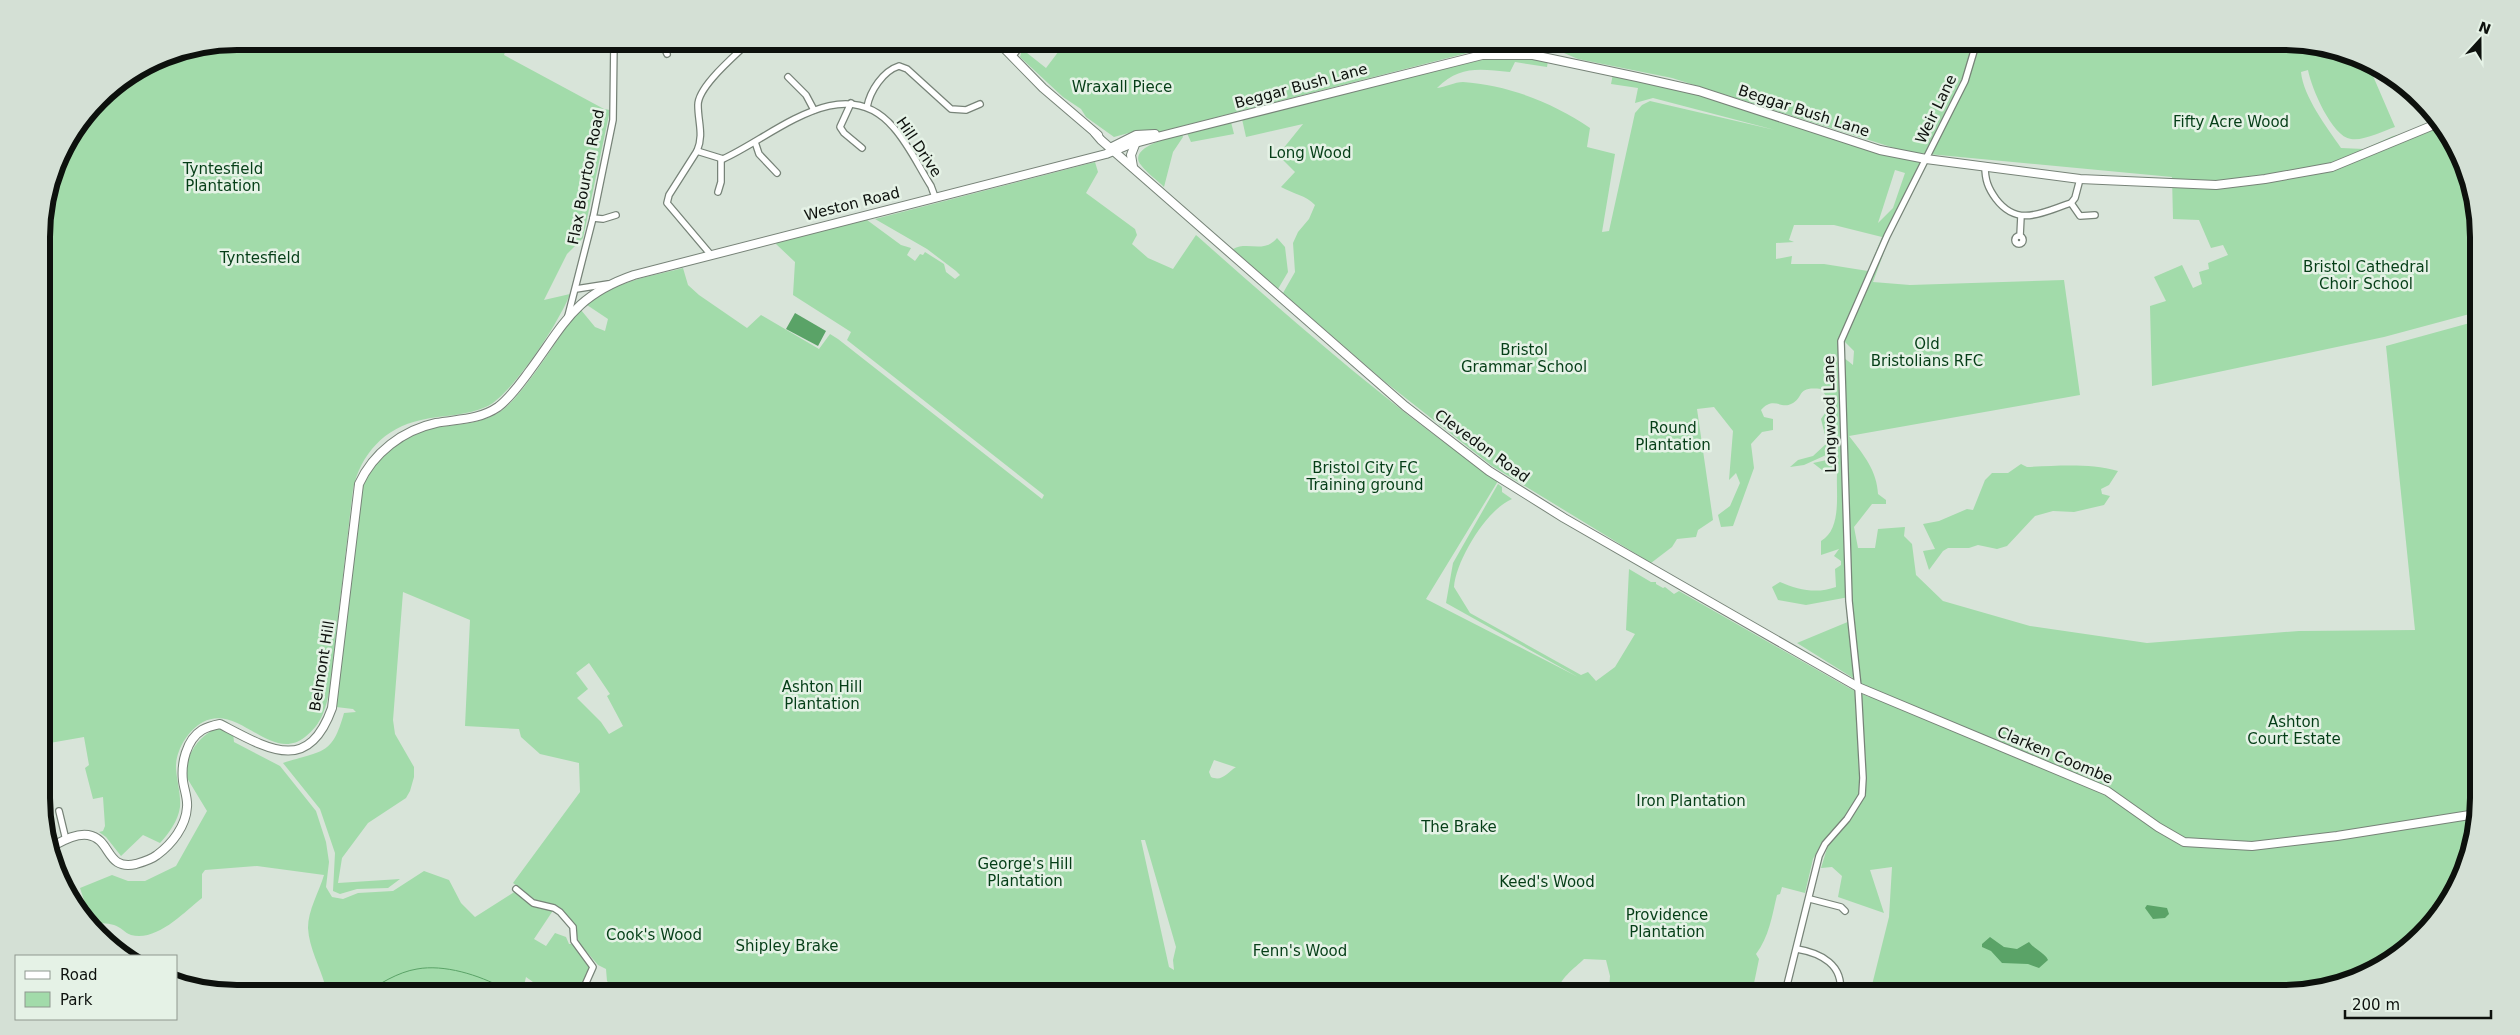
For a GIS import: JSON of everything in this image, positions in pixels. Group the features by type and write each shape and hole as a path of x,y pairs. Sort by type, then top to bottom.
{"main road":[{"name":"Clevedon Road","path":"1005,50 1043,88 1113,148 1209,236 1405,406 1490,471 1564,518 1858,687"},
{"name":"Beggar Bush Lane","path":"1113,148 1482,55 1533,55 1699,91 1880,150 1926,159 2080,180 2216,184 2265,179 2332,168 2433,125"},
{"name":"Beggar Bush Lane","path":"1113,148 1136,135 1161,136"},
{"path":"1133,167 1131,155 1136,142"},
{"name":"Weston Road","path":"568,316 591,295 610,284 634,275 1102,153 1113,148"},
{"name":"Belmont Hill","path":"56,845 76,836 95,837 113,860 122,865 141,862 156,856 179,830 184,818 187,806 181,762 191,744 202,730 220,724 278,751 301,749 314,741 323,732 332,708 359,484 366,467 396,440 434,424 477,417 498,407 516,388 568,316"},
{"name":"Clarken Coombe","path":"1858,687 2107,791 2158,827 2184,842 2252,846 2337,836 2469,815"}],"street":[{"name":"Flax Bourton Road","path":"568,316 593,218 613,120 614,50"},
{"path":"665,50 667,54"},
{"path":"711,255 668,203 669,195 697,152 701,130 698,104 702,92 742,50"},
{"path":"1012,57 1017,50"},
{"name":"Weir Lane","path":"1926,159 1965,81 1974,50"},
{"path":"867,107 872,91 884,76 899,66 907,69 951,109 960,111 977,107"},
{"path":"797,75 790,79 806,95 814,110"},
{"name":"Hill Drive","path":"721,160 814,110 833,103 851,103 867,107 885,119 900,135 932,186 935,197"},
{"path":"851,103 840,127 851,142 862,148"},
{"path":"755,142 759,154 776,169"},
{"path":"697,152 721,160 721,182 718,192"},
{"name":"Longwood Lane","path":"1787,985 1810,898 1819,856 1825,844 1848,818 1862,795 1864,778 1858,687 1849,601 1841,341 1887,236 1926,159"},
{"path":"1985,166 1986,182 1993,195 2006,211 2021,216 2039,213 2071,203 2075,198 2080,180"},
{"path":"2071,203 2080,216 2095,215"},
{"path":"593,218 613,216 612,224"},
{"path":"2020,236 2021,216"},
{"name":"Weston Road","path":"576,289 610,284"},
{"path":"59,811 66,840"},
{"path":"516,889 534,904 554,908 573,927 574,941 593,967 585,985"},
{"path":"1810,898 1841,907 1845,911"},
{"path":"1797,949 1813,952 1826,959 1836,969 1841,979 1841,985"}],"green space":[{"name":"Tyntesfield Plantation","path":"225,50 506,50 504,55 604,109 610,110 583,238 567,254 544,300 570,294 565,306 535,355 510,387 488,406 463,414 421,420 396,429 376,444 362,465 353,489 330,688 325,709 316,727 305,737 292,743 280,743 267,739 229,720 216,718 203,722 192,730 180,748 176,769 180,807 173,826 160,843 143,835 121,856 106,837 99,832 103,831 105,826 103,797 93,799 85,768 89,765 84,737 50,743 50,225 56,189 64,165 75,143 96,114 123,89 154,69 189,56"},
{"name":"Wraxall Piece","path":"1022,50 1046,68 1060,50 1479,50 1159,132 1136,131 1114,137 1086,117 1081,109 1063,97 1020,57"},
{"name":"Wraxall Piece","path":"1479,50 1532,50 1532,51"},
{"path":"1557,50 2295,50 2331,56 2355,64 2371,72 2395,127 2362,139 2351,139 2344,136 2330,121 2318,99 2308,70 2301,72 2311,101 2341,148 2364,149 2393,136 2434,127 2451,154 2464,189 2470,225 2470,314 2384,337 2152,386 2150,306 2166,301 2154,277 2182,265 2193,288 2202,284 2199,272 2209,269 2208,263 2228,255 2223,245 2211,248 2199,220 2173,219 2172,177 1907,152 1672,78 1578,59"},
{"path":"1512,58 1548,61 1547,67 1515,62 1510,72 1471,70 1462,72 1454,75 1437,88 1463,82 1513,91 1546,103 1590,128 1587,147 1615,154 1602,232 1609,231 1635,113 1642,105 1650,101 1775,130 1653,98 1635,103 1638,88 1611,84 1613,74 1668,85 1883,153 1926,163 1892,230 1873,282 1910,285 2064,280 2080,395 1849,436 1865,457 1872,471 1878,494 1886,500 1886,504 1872,504 1854,527 1858,548 1875,548 1878,529 1905,527 1904,536 1912,544 1916,575 1943,601 2030,626 2147,643 2299,631 2415,630 2386,346 2470,323 2470,810 2464,846 2456,870 2438,902 2424,921 2406,939 2366,966 2331,979 2295,985 1872,985 1889,917 1892,867 1870,870 1884,913 1838,897 1842,876 1832,867 1821,868 1829,842 1822,843 1813,859 1805,893 1782,887 1780,894 1777,895 1767,933 1756,954 1759,959 1754,985 1609,985 1610,976 1606,960 1584,959 1564,978 1560,985 610,985 607,981 606,969 598,965 579,943 573,924 563,910 538,902 513,883 580,792 579,763 540,754 521,737 519,729 465,726 470,620 403,592 393,720 395,734 414,767 414,777 406,798 368,823 342,858 338,883 400,879 388,888 357,889 340,894 333,891 335,853 320,809 283,763 317,753 324,749 335,737 344,713 356,712 353,709 336,707 363,486 373,465 389,448 409,435 420,431 459,425 493,416 509,404 528,382 571,321 581,310 595,327 605,331 608,319 587,305 620,285 683,268 688,285 699,295 747,328 761,315 819,349 830,334 838,339 1042,499 1044,495 847,340 851,332 793,295 795,262 776,244 777,242 867,220 901,245 911,248 907,255 915,261 920,254 923,255 925,252 944,264 946,272 955,279 960,275 927,249 875,219 1095,162 1098,172 1086,193 1135,229 1137,235 1132,244 1148,258 1173,269 1196,235 1306,331 1381,393 1458,453 1498,481 1426,599 1578,677 1446,603 1453,563 1498,484 1502,487 1502,492 1512,499 1502,505 1483,524 1460,563 1456,576 1454,587 1470,613 1581,675 1588,672 1596,681 1615,667 1635,634 1626,630 1629,569 1651,582 1656,582 1656,584 1663,588 1665,587 1674,594 1679,591 1849,688 1869,697 1869,688 1797,643 1850,621 1849,597 1806,605 1778,600 1772,587 1780,582 1815,591 1836,587 1835,569 1841,565 1841,561 1834,556 1839,549 1821,555 1821,541 1828,535 1835,520 1837,473 1822,470 1813,463 1836,458 1835,451 1804,465 1790,467 1798,460 1813,456 1827,443 1821,419 1828,409 1826,396 1821,389 1807,389 1791,404 1773,403 1761,410 1764,417 1773,419 1773,430 1762,432 1751,444 1754,468 1733,526 1721,527 1718,515 1730,506 1740,483 1736,473 1729,480 1733,431 1714,407 1697,409 1713,520 1698,530 1696,537 1677,539 1672,547 1651,563 1492,466 1384,381 1283,293 1295,272 1293,243 1298,232 1309,219 1315,205 1281,187 1295,172 1278,155 1303,124 1246,137 1242,119 1468,61","holes":["1895,170 1905,173 1893,208 1878,223","1794,225 1834,225 1882,237 1868,271 1824,264 1791,264 1792,256 1776,259 1776,243 1794,242 1789,240","1840,337 1854,351 1853,365 1838,353","589,663 610,694 607,696 623,726 609,734 601,722 577,698 588,689 576,673","1214,760 1236,767 1221,778 1211,777 1209,772","1141,840 1145,840 1176,947 1173,960 1174,970 1169,967"]},
{"path":"1231,122 1234,134 1191,142 1187,133"},
{"path":"1182,134 1183,137 1173,152 1164,187 1141,165 1138,159 1140,153 1145,148 1161,140"},
{"path":"1277,238 1285,247 1288,272 1278,289 1233,249 1244,246 1267,245"},
{"path":"2021,464 2027,467 2084,466 2118,471 2109,485 2101,489 2102,494 2110,496 2104,505 2074,512 2053,511 2035,516 2007,546 1997,549 1978,545 1969,548 1948,548 1943,551 1929,570 1923,551 1935,549 1923,524 1939,521 1967,509 1973,510 1985,480 1992,473 2008,473"},
{"path":"219,727 233,733 234,742 280,766 316,811 326,842 329,862 326,887 332,897 343,899 358,893 393,891 424,871 449,880 461,903 475,917 516,891 533,905 554,909 534,939 546,946 555,933 566,937 569,944 572,944 591,967 583,985 537,985 526,977 524,985 325,985 312,950 308,928 308,921 324,875 257,866 205,870 202,874 202,898 170,924 151,934 131,935 114,925 97,922 87,909 80,888 112,875 128,881 145,881 176,866 207,811 184,773 192,751 200,740"}],"shaded area":[{"path":"795,313 826,331 818,346 786,329"},
{"path":"2147,905 2167,908 2169,914 2165,918 2153,919 2145,908"},
{"path":"1990,937 2004,947 2017,949 2029,942 2045,955 2048,960 2039,968 2028,964 2002,963 1991,951 1982,947 1982,944"}],"waterway":[{"path":"378,985 410,971 427,968 450,969 472,975 496,985"}],"park label":[{"name":"Fifty Acre Wood","path":"2231,122"},
{"name":"Long Wood","path":"1310,153"},
{"name":"Tyntesfield","path":"260,258"},
{"name":"Bristol Cathedral Choir School","path":"2366,276"},
{"name":"Old Bristolians RFC","path":"1927,352"},
{"name":"Bristol Grammar School","path":"1524,358"},
{"name":"Round Plantation","path":"1673,436"},
{"name":"Bristol City FC Training ground","path":"1365,476"},
{"name":"Ashton Hill Plantation","path":"822,696"},
{"name":"Ashton Court Estate","path":"2294,730"},
{"name":"Iron Plantation","path":"1691,801"},
{"name":"The Brake","path":"1459,827"},
{"name":"George's Hill Plantation","path":"1025,872"},
{"name":"Keed's Wood","path":"1547,882"},
{"name":"Providence Plantation","path":"1667,924"},
{"name":"Cook's Wood","path":"654,935"},
{"name":"Shipley Brake","path":"787,946"},
{"name":"Fenn's Wood","path":"1300,951"}]}
